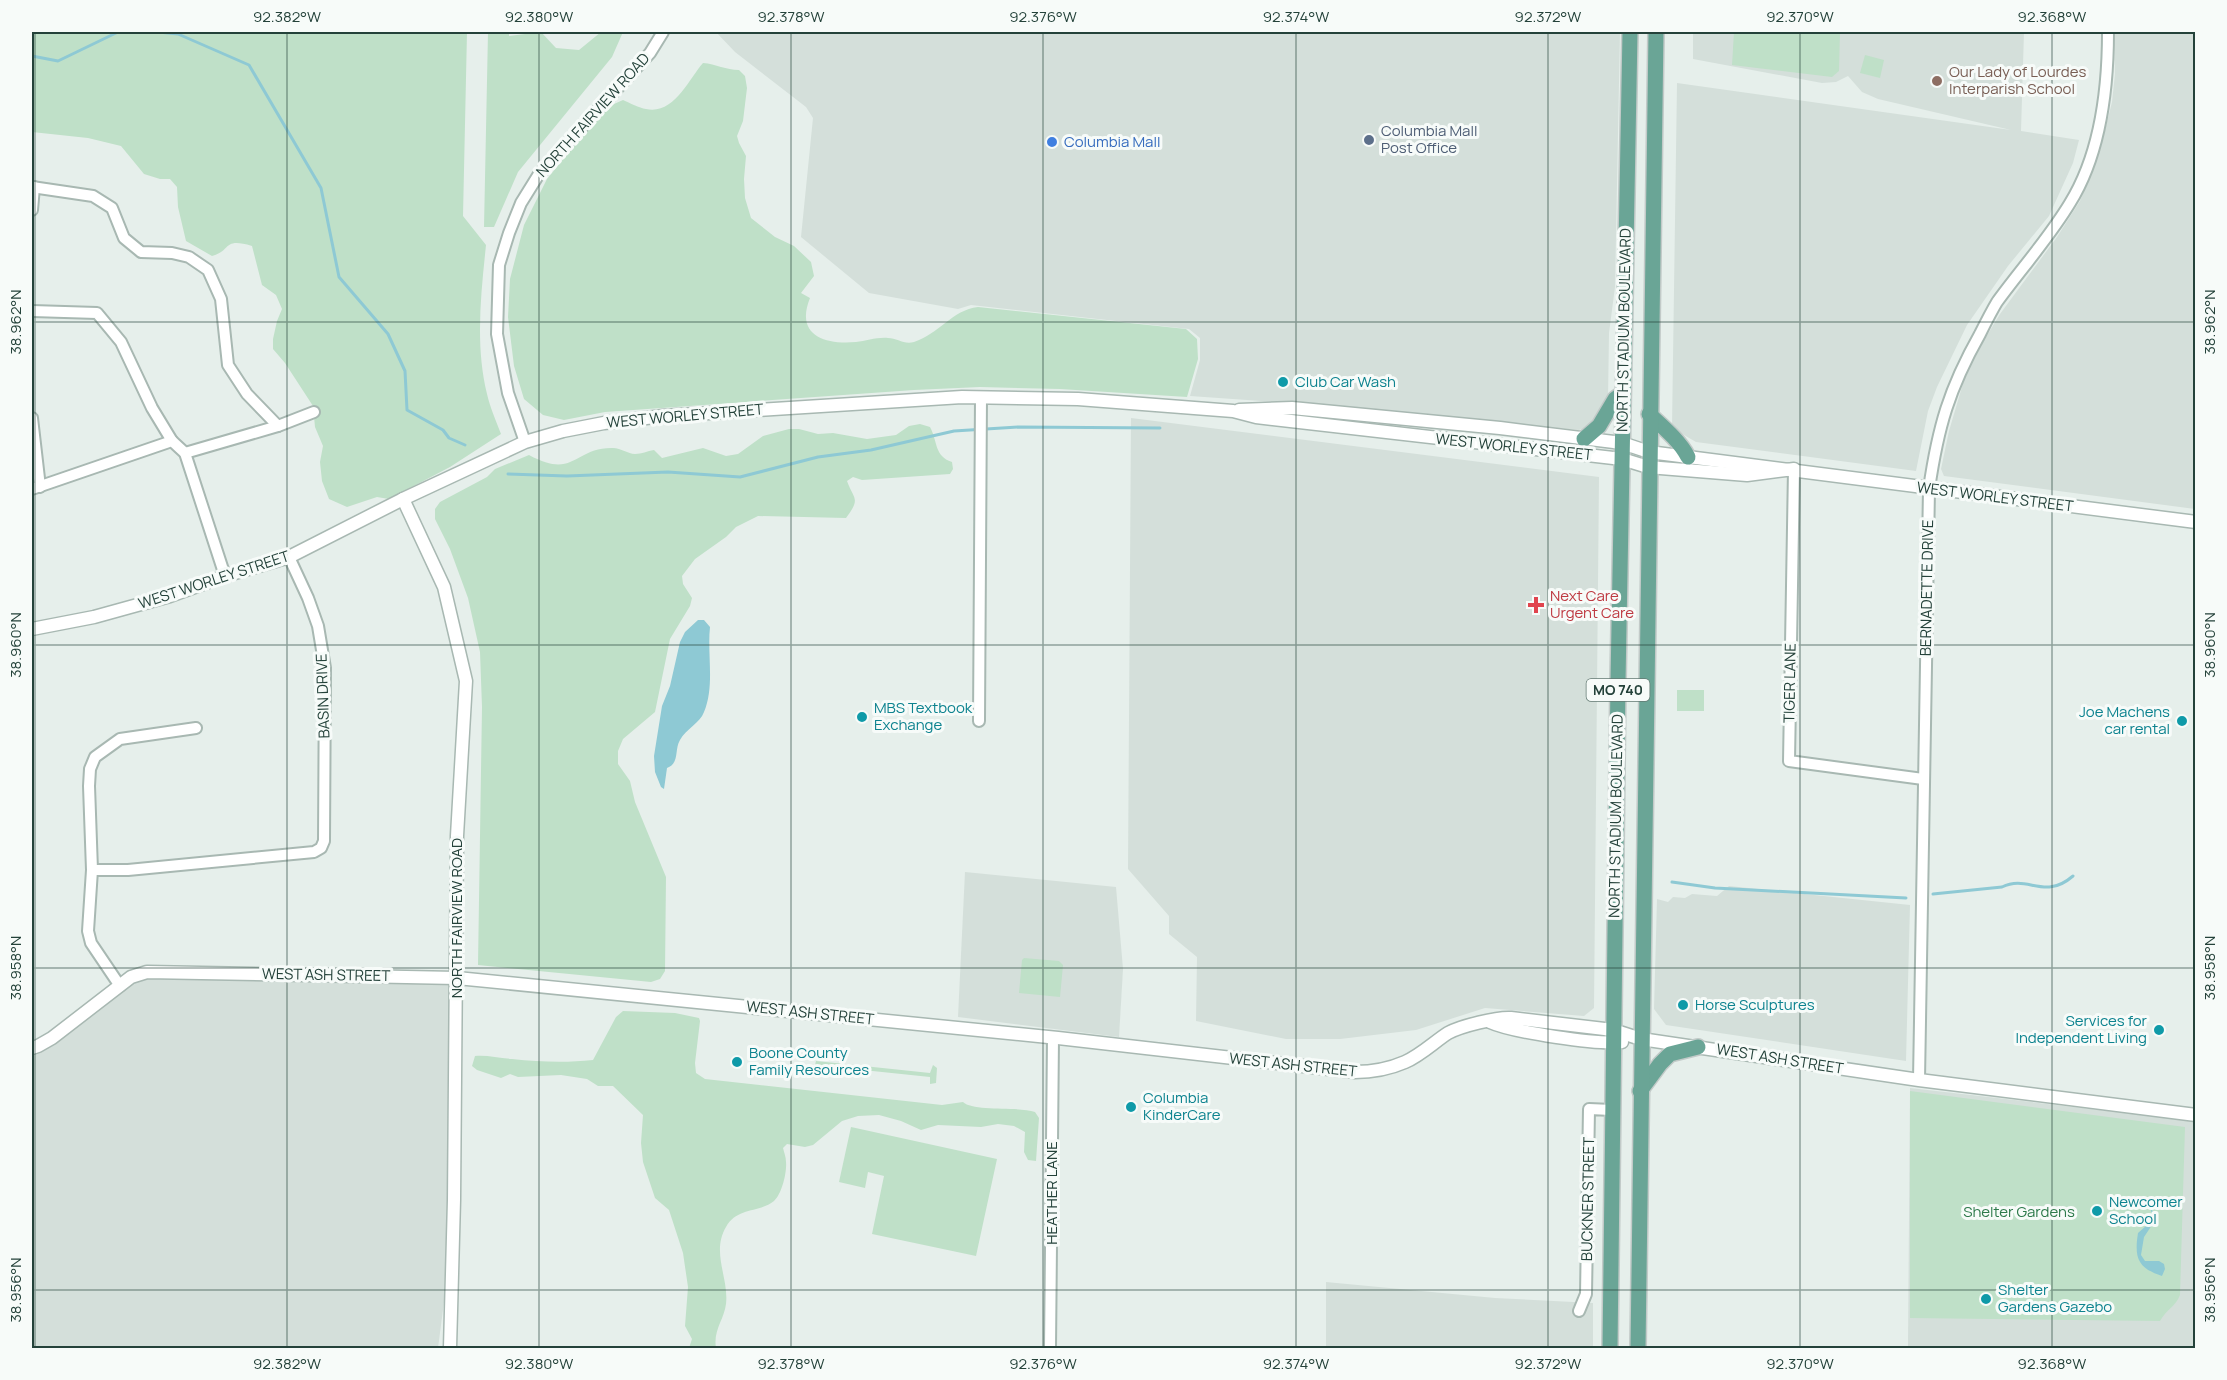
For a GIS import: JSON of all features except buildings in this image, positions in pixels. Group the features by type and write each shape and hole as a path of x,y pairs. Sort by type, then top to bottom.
{"main road":[{"name":"NORTH STADIUM BOULEVARD","path":"1610,1348 1630,32"},
{"name":"NORTH STADIUM BOULEVARD","path":"1638,1348 1648,460 1656,32"},
{"path":"1584,439 1599,426 1615,399 1623,393"},
{"path":"1649,414 1682,445 1688,456"},
{"path":"1640,1091 1670,1054 1698,1047"}],"street":[{"name":"NORTH FAIRVIEW ROAD","path":"525,442 508,393 497,334 500,265 509,233 521,203 539,174 606,98 650,54 663,32"},
{"name":"BERNADETTE DRIVE","path":"1919,1080 1929,489 1934,450 1945,407 1960,369 1997,303 2071,202 2092,154 2105,101 2108,32"},
{"path":"32,210 33,187 93,196 112,208 124,238 141,252 172,253 189,257 208,270 221,299 228,364 247,394 278,426"},
{"path":"32,311 97,313 121,342 152,408 172,441 185,453 225,576"},
{"name":"WEST WORLEY STREET","path":"32,629 94,617 170,596 225,576 289,557 403,499 525,442 563,430 663,416 981,397 1077,399 1233,411 1256,417 1622,451"},
{"path":"979,721 981,397"},
{"name":"WEST WORLEY STREET","path":"1233,411 1256,408 1292,408 1500,428 1584,439 1648,460 1747,475 1794,469"},
{"path":"185,453 278,426 314,412"},
{"path":"32,418 36,488 172,441"},
{"name":"WEST WORLEY STREET","path":"1648,460 1688,456 1794,469 1854,480 2196,522"},
{"name":"TIGER LANE","path":"1794,469 1789,761 1923,779"},
{"name":"NORTH FAIRVIEW ROAD","path":"403,499 444,587 466,681 457,836 454,1200 450,1348"},
{"name":"BASIN DRIVE","path":"92,870 128,870 314,852 321,848 324,841 325,668 318,626 289,557"},
{"path":"120,986 91,944 88,931 92,870 88,786 90,769 95,757 120,739 196,728"},
{"name":"WEST ASH STREET","path":"32,1048 52,1038 130,977 147,972 456,978 1372,1072 1407,1062 1450,1032 1499,1018 1511,1018 1613,1036 1919,1080 2194,1115"},
{"name":"HEATHER LANE","path":"1050,1348 1053,1038"},
{"name":"BUCKNER STREET","path":"1579,1311 1586,1294 1589,1109 1612,1110"}],"shaded area":[{"name":"Columbia Mall","path":"716,32 1620,32 1615,287 1609,333 1608,399 1591,426 1579,430 1333,406 1190,396 1200,360 1200,338 1189,329 971,305 958,309 869,293 801,237 813,118 806,107 735,52"},
{"path":"1693,32 2024,32 2021,131 2079,140 2073,163 2049,216 2008,266 1967,325 1928,411 1916,471 1696,442 1672,428 1677,83 2011,130 1878,99 1862,92 1848,76 1836,82 1822,83 1693,59"},
{"path":"2114,32 2195,32 2195,509 1944,476 1941,469 1964,380 1983,342 2000,314 2057,237 2080,201 2100,150 2112,102 2115,74"},
{"path":"1131,418 1599,477 1594,1008 1584,1016 1485,1008 1416,1030 1340,1039 1286,1039 1196,1021 1197,957 1169,934 1169,916 1128,869"},
{"path":"965,872 1116,887 1123,969 1119,1037 958,1017"},
{"path":"1729,886 1910,905 1906,1061 1666,1025 1654,1009 1657,899 1668,902 1673,897 1685,898 1692,894 1717,896"},
{"path":"131,977 457,978 453,1233 438,1348 32,1348 32,1048"},
{"name":"Shelter Gardens","path":"1910,1088 2195,1121 2195,1348 1908,1348"},
{"path":"1326,1282 1495,1298 1593,1303 1593,1348 1326,1348"}],"green space":[{"path":"32,32 467,32 463,216 486,245 480,320 481,357 488,399 501,434 450,467 389,499 377,497 347,507 329,499 322,481 320,462 323,446 315,427 313,406 273,349 277,321 282,309 276,295 262,285 252,246 231,244 212,256 186,241 178,207 177,187 170,179 160,179 144,174 121,146 88,138 32,132"},
{"path":"488,32 509,32 509,36 541,32 556,48 579,50 601,32 623,32 612,57 518,172 494,227 484,227"},
{"path":"1734,32 1840,32 1839,71 1832,77 1732,65"},
{"path":"1865,55 1884,60 1880,78 1860,73"},
{"path":"703,63 739,70 745,76 747,88 743,121 737,136 746,156 745,198 751,218 775,237 794,246 811,262 814,276 801,293 810,298 806,321 815,335 833,342 891,338 910,343 931,334 953,317 978,307 1186,329 1197,339 1198,359 1187,397 1060,389 980,387 605,412 564,420 543,415 524,399 514,366 508,317 510,279 524,225 547,179 590,126 614,104 623,100 646,109 665,107 679,95"},
{"path":"920,424 930,427 939,452 952,462 953,469 950,474 862,480 853,477 847,481 855,503 846,518 758,516 736,527 695,559 682,576 683,584 692,598 690,606 670,639 655,712 623,739 618,751 618,764 630,781 635,802 666,877 665,971 660,979 651,982 478,965 482,707 480,652 468,598 450,549 435,519 435,509 440,502 487,477 495,469 529,455 544,462 556,464 566,464 590,452 613,448 635,454 654,450 662,458 703,448 726,456 738,454 763,436 789,429 867,439 896,435 909,426"},
{"path":"1677,690 1704,690 1704,711 1677,711"},
{"path":"1024,958 1059,961 1063,965 1060,997 1019,993"},
{"path":"623,1011 675,1013 699,1018 695,1063 696,1073 705,1079 942,1105 963,1102 976,1107 1035,1112 1039,1118 1036,1161 1028,1160 1024,1152 1025,1132 1014,1126 938,1125 921,1130 879,1115 858,1116 842,1121 813,1145 805,1147 787,1144 783,1148 786,1160 785,1177 777,1198 768,1205 736,1216 726,1227 722,1236 720,1255 726,1304 717,1330 716,1348 689,1348 692,1339 685,1326 688,1287 683,1253 669,1210 655,1198 643,1162 641,1143 643,1115 613,1086 598,1086 587,1079 561,1075 518,1077 510,1074 501,1078 472,1066 475,1056 543,1061 593,1060 616,1017"},
{"path":"816,1061 930,1073 933,1065 937,1068 936,1083 930,1084 930,1077 815,1065"},
{"name":"Shelter Gardens","path":"1910,1091 2185,1127 2180,1295 2160,1321 1910,1318"},
{"path":"851,1127 997,1159 976,1256 872,1234 884,1176 868,1172 865,1188 839,1182"}],"water":[{"path":"698,620 704,620 710,627 710,681 707,702 702,716 680,740 674,763 667,768 664,789 655,772 654,756 662,706 670,686 680,642 685,632"},
{"path":"2150,1208 2156,1215 2156,1219 2144,1237 2141,1255 2145,1261 2159,1261 2164,1264 2165,1269 2162,1276 2143,1265 2138,1255 2138,1233 2154,1219"}],"waterway":[{"path":"32,56 58,61 118,32"},
{"path":"158,32 178,34 249,65 321,188 339,277 388,334 405,371 407,410 443,430 449,438 465,445"},
{"path":"508,474 567,476 668,472 740,477 818,457 871,450 954,431 1018,427 1160,428"},
{"path":"1933,894 2020,883 2053,886 2073,876"},
{"path":"1672,882 1715,888 1906,898"}],"place":[{"name":"Our Lady of Lourdes Interparish School","path":"1937,81"},
{"name":"Columbia Mall Post Office","path":"1369,140"},
{"name":"Columbia Mall","path":"1052,142"},
{"name":"Club Car Wash","path":"1283,382"},
{"name":"Next Care Urgent Care","path":"1536,605"},
{"name":"MBS Textbook Exchange","path":"862,717"},
{"name":"Joe Machens car rental","path":"2182,721"},
{"name":"Horse Sculptures","path":"1683,1005"},
{"name":"Services for Independent Living","path":"2159,1030"},
{"name":"Boone County Family Resources","path":"737,1062"},
{"name":"Columbia KinderCare","path":"1131,1107"},
{"name":"Newcomer School","path":"2097,1211"},
{"name":"Shelter Gardens Gazebo","path":"1986,1299"}]}
